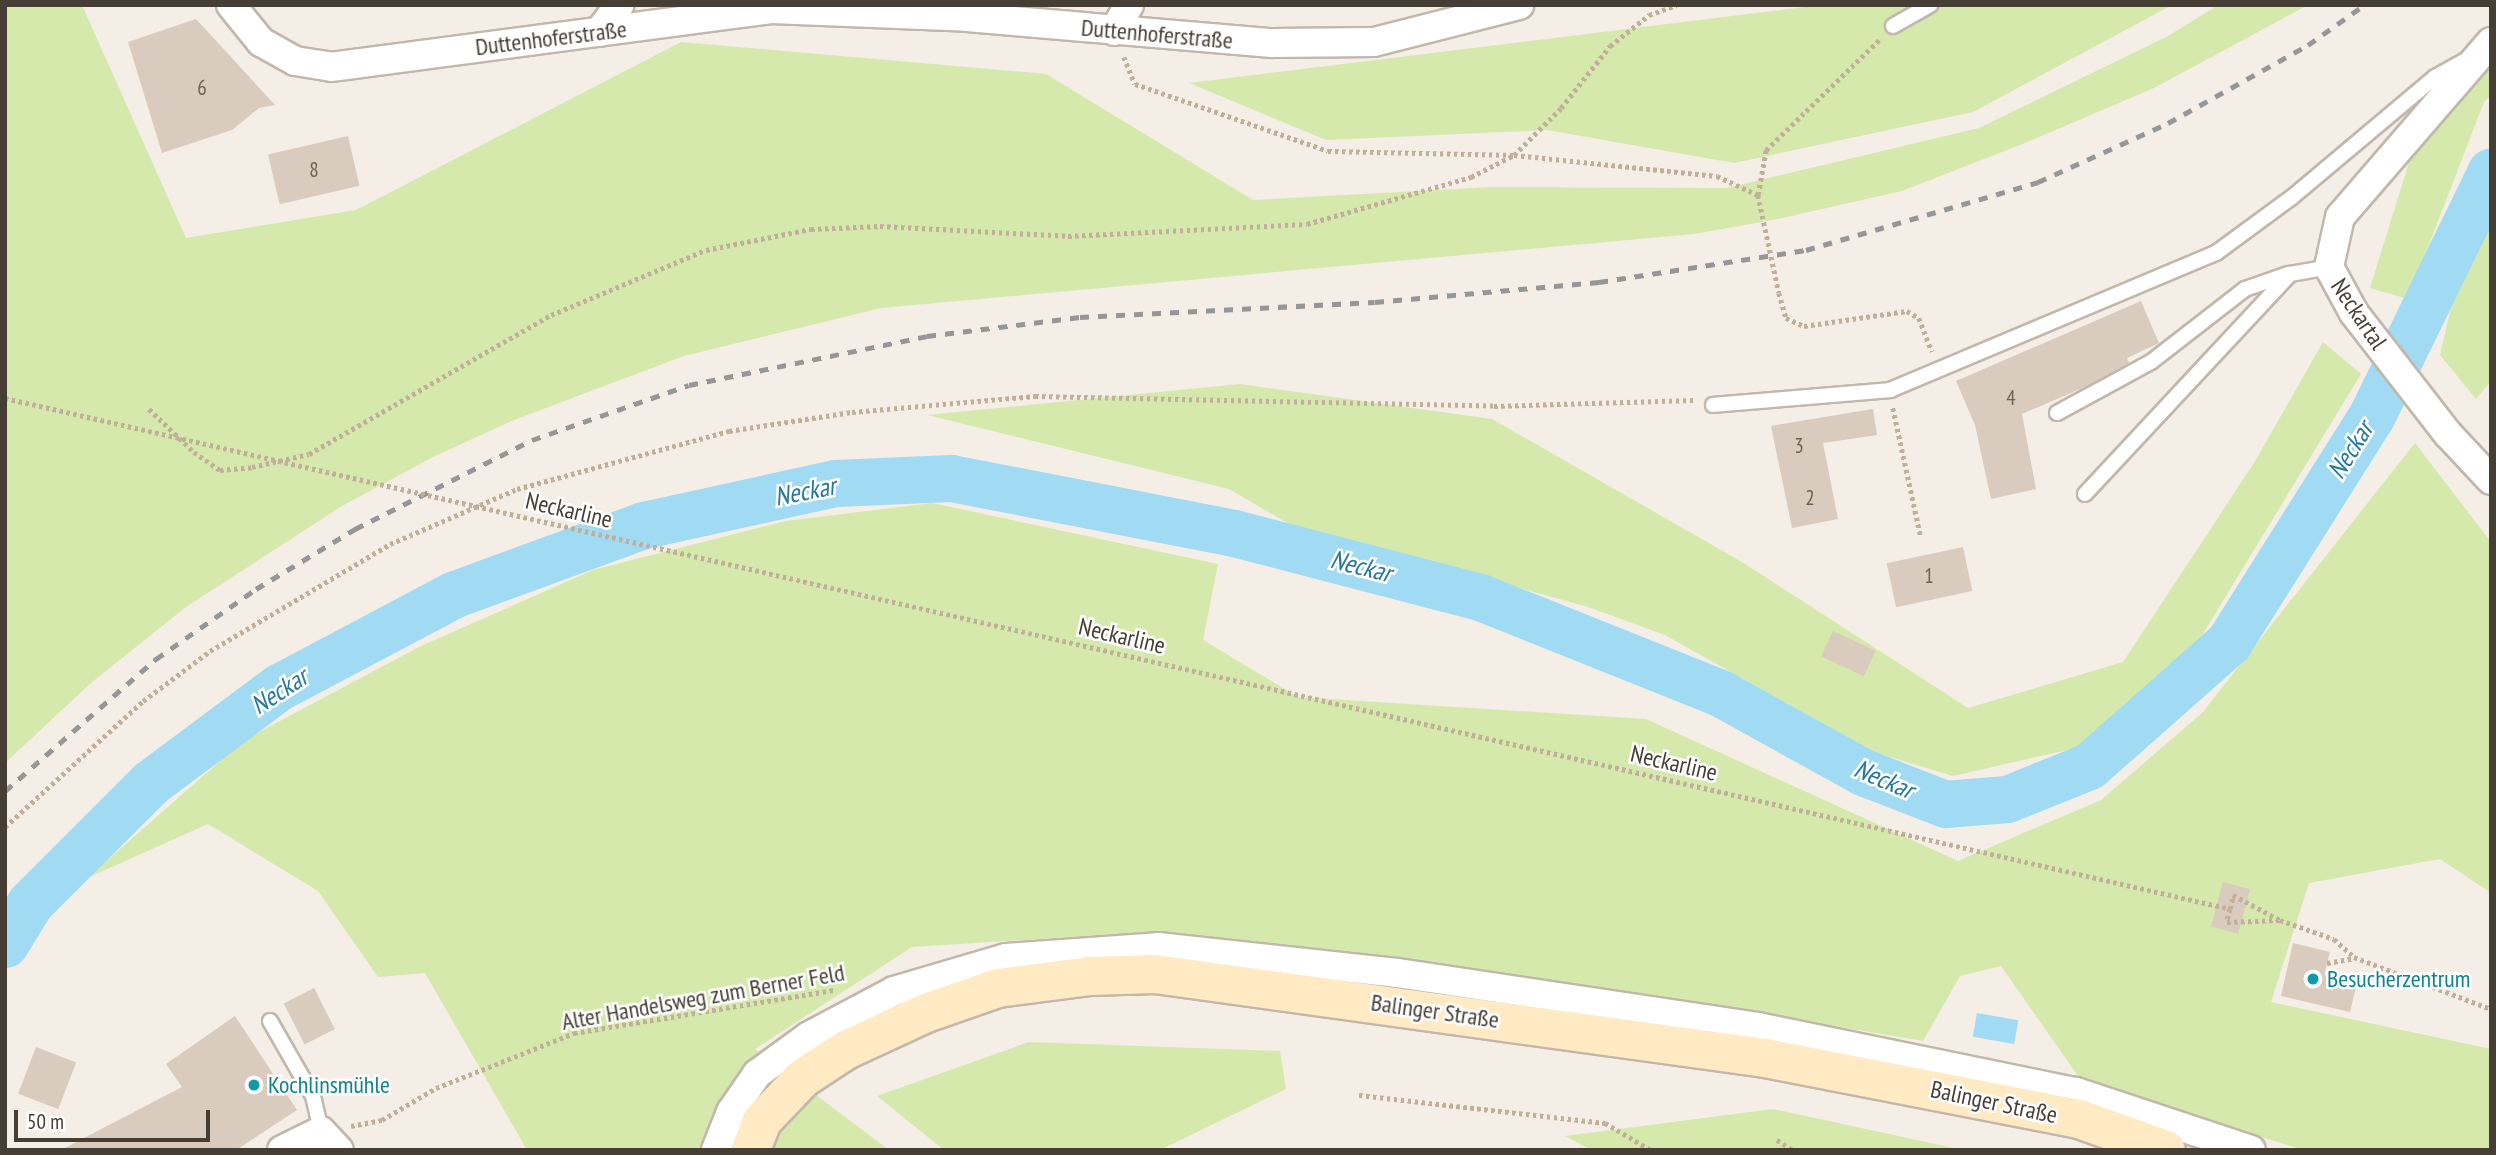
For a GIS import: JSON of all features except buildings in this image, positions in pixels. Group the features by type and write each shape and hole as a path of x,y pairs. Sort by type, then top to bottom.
{"main road":[{"name":"Balinger Straße","path":"751,1150 762,1121 803,1078 846,1050 926,1013 998,988 1090,976 1156,974 1765,1058 2079,1119 2166,1150"}],"street":[{"name":"Duttenhoferstraße","path":"230,5 261,41 295,61 331,67 771,9 967,17 1272,43 1374,42 1519,5"},
{"path":"598,32 619,5"},
{"path":"1114,31 1129,5"},
{"name":"Neckartal","path":"2486,47 2340,217 2329,267 2354,313 2448,434 2488,467"},
{"path":"716,1150 731,1112 757,1074 809,1036 894,991 1006,958 1158,947 1397,973 1758,1027 2076,1092 2251,1150"},
{"path":"282,1150 330,1141"}],"lane":[{"path":"1893,26 1930,5"},
{"path":"1713,405 1889,390 2216,253 2291,198 2435,76 2486,47"},
{"path":"2057,413 2151,362 2245,289 2290,274 2329,267"},
{"path":"2085,494 2290,274"},
{"path":"270,1021 313,1096 330,1141"}],"path":[{"path":"149,409 194,452 220,470 252,467 309,454 551,316 706,250 811,229 880,226 1068,236 1307,224 1471,177 1514,156 1561,108 1610,46 1649,15 1676,5"},
{"path":"1893,26 1766,150 1758,195 1786,318 1804,326 1907,312 1919,318 1939,369"},
{"path":"1135,84 1328,151 1514,156 1717,176 1758,195"},
{"path":"1889,390 1921,537"},
{"path":"5,827 143,701 210,651 390,544 517,489 729,431 852,412 1035,396 1239,403 1494,406 1696,400 1713,405"},
{"name":"Neckarline","path":"5,398 2230,908"},
{"name":"Neckarline","path":"2280,920 2233,895 2227,922 2280,920 2295,923 2334,939 2355,958"},
{"path":"2328,963 2355,958 2491,1009"},
{"name":"Alter Handelsweg zum Berner Feld","path":"330,1141 382,1120 436,1088 574,1033 848,988"},
{"path":"1359,1095 1605,1123 1651,1150"},
{"path":"1777,1140 1793,1150"}],"green space":[{"path":"5,5 82,5 186,238 356,210 681,42 1046,74 1253,200 1492,187 1726,188 1979,128 2168,36 2218,5 2308,5 2154,88 2025,143 1902,191 1778,219 1694,234 881,308 684,356 514,420 435,456 342,506 186,607 91,683 5,763"},
{"path":"1821,5 2172,5 1973,112 1734,163 1547,130 1326,140 1189,83"},
{"path":"2491,60 2491,95 2484,102 2408,299 2370,288 2415,143"},
{"path":"2491,215 2491,381 2476,399 2440,355 2466,242"},
{"path":"2323,342 2361,374 2198,642 2080,747 1953,776 1873,752 1665,635 1588,607 1289,524 1229,489 927,415 1240,384 1492,419 1742,562 1968,708 2123,662 2254,463"},
{"path":"2415,443 2491,542 2491,893 2440,859 2309,883 2271,1002 2491,1049 2491,1150 2304,1150 2083,1083 2001,966 1960,976 1923,1041 1721,1007 1150,932 912,947 755,1049 889,1150 527,1150 425,973 378,977 318,891 208,824 87,878 244,740 421,646 593,570 786,521 932,503 1218,564 1203,640 1298,697 1646,719 1958,861 2101,800 2202,713"},
{"path":"1029,1042 1280,1051 1286,1089 1160,1150 944,1150 877,1096"},
{"path":"1773,1109 1963,1150 1591,1150 1565,1136"}],"water":[{"path":"1977,1013 2018,1020 2014,1044 1973,1037"}],"waterway":[{"name":"Neckar","path":"5,944 30,903 150,783 279,687 455,594 644,525 835,483 951,478 1234,533 1480,597 1722,694 1863,772 1945,804 2007,799 2089,766 2229,642 2372,415 2491,171"}],"railway":[{"path":"5,791 156,659 256,589 355,529 532,440 689,385 927,336 1080,317 1375,302 1599,282 1806,250 2038,182 2168,123 2308,45 2364,5"}],"place":[{"name":"Besucherzentrum","path":"2313,979"},
{"name":"Kochlinsmühle","path":"254,1085"}]}
